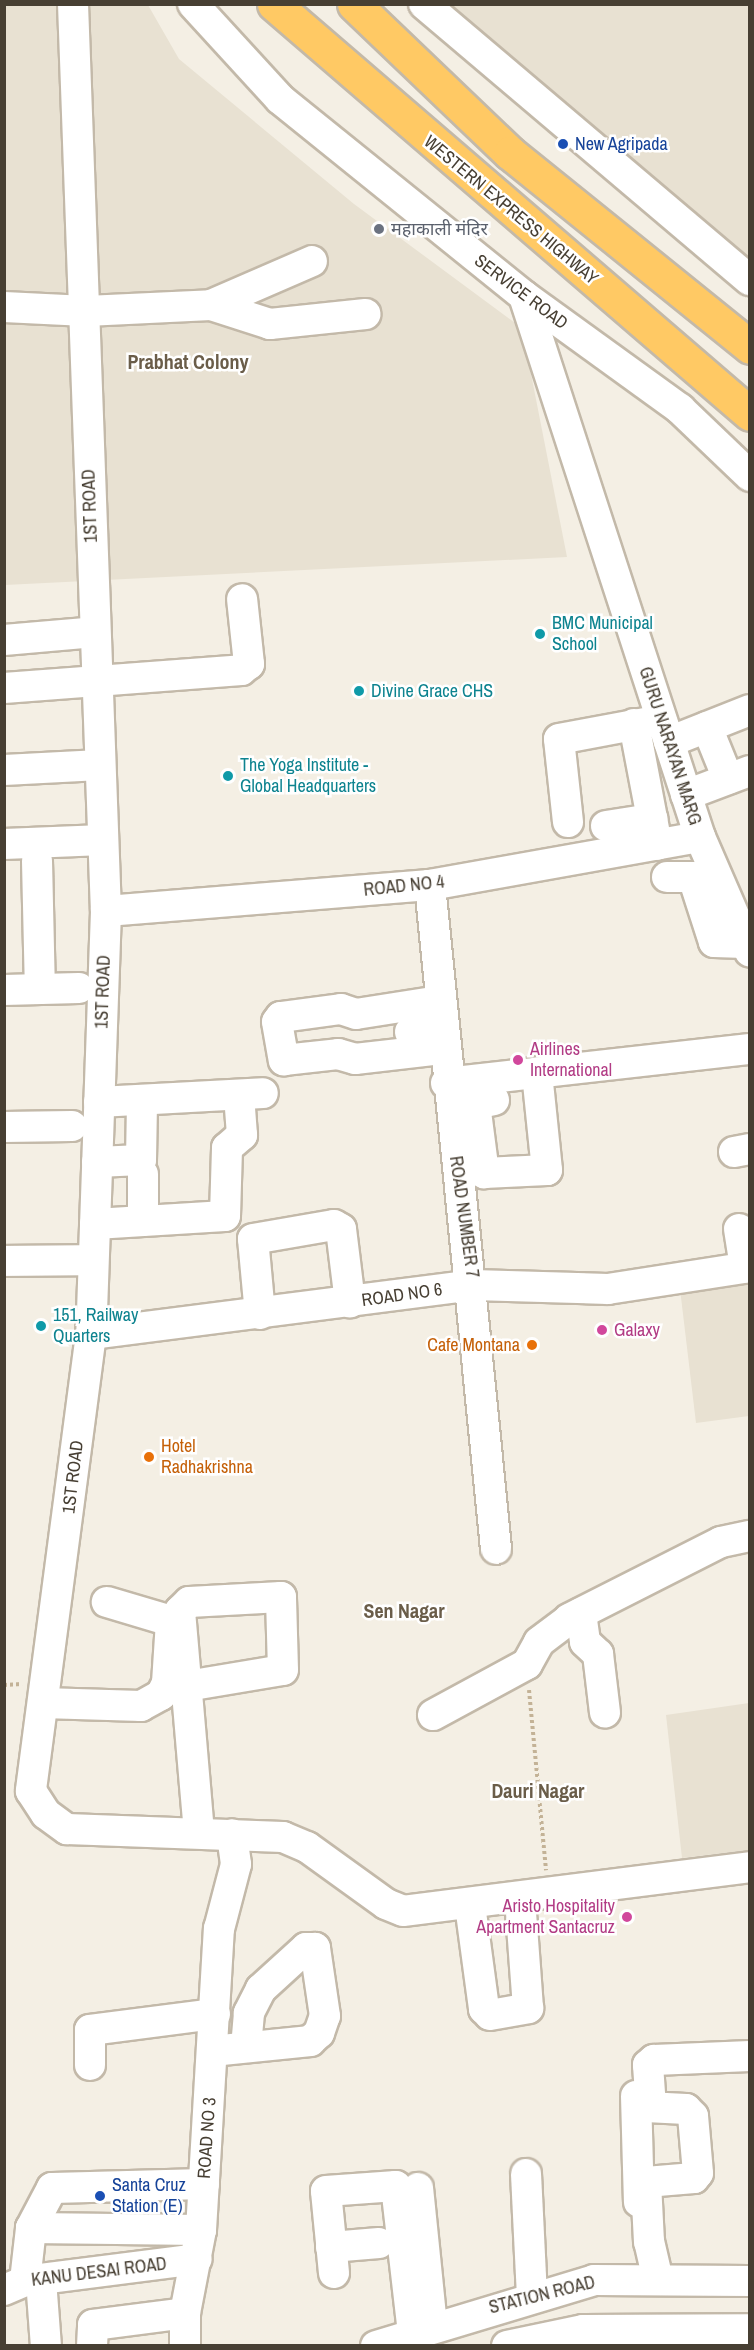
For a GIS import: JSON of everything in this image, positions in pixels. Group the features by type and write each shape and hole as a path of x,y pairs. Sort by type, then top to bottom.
{"highway":[{"name":"WESTERN EXPRESS HIGHWAY","path":"274,4 750,414"},
{"path":"354,4 510,153 750,347"}],"street":[{"name":"1ST ROAD","path":"73,4 86,312 82,633 85,681 100,765 106,911 91,1334 31,1791 46,1814 67,1829 199,1831 283,1837 308,1846 386,1904 403,1911 549,1895 750,1867"},
{"name":"SERVICE ROAD","path":"193,4 280,99 524,296 680,409 750,476"},
{"path":"424,4 750,280"},
{"path":"4,307 86,312 211,305 312,261"},
{"name":"GURU NARAYAN MARG","path":"524,296 655,729 686,795 700,837 718,912 747,947"},
{"path":"211,305 270,324 365,314"},
{"path":"4,688 241,670 249,664 242,599"},
{"path":"4,640 82,633"},
{"path":"568,822 559,739 655,729 707,727 750,710"},
{"path":"686,795 739,775 707,727"},
{"path":"606,826 655,832 655,729"},
{"path":"4,770 100,765"},
{"name":"ROAD NO 4","path":"106,911 430,885 655,832 700,837"},
{"path":"4,844 103,840"},
{"path":"38,861 40,989"},
{"path":"667,877 691,874 718,912"},
{"name":"ROAD NUMBER 7","path":"430,885 446,1083 470,1171 473,1285 496,1549"},
{"path":"4,990 79,988"},
{"path":"346,1011 352,1058"},
{"path":"346,1011 441,1026 352,1058 338,1054 284,1060 280,1054 278,1018 346,1011"},
{"path":"410,1032 441,1026"},
{"path":"446,1083 750,1049"},
{"path":"446,1083 484,1102 470,1171 501,1176 548,1170 537,1073"},
{"path":"95,1224 228,1212 226,1148 242,1139 251,1094 99,1102"},
{"path":"97,1162 141,1160 142,1100"},
{"path":"4,1127 72,1126"},
{"path":"143,1174 143,1221"},
{"path":"259,1305 253,1239 334,1225 341,1229 349,1294"},
{"name":"ROAD NO 6","path":"91,1334 259,1305 349,1294 473,1285 608,1289 745,1249"},
{"path":"4,1261 93,1260"},
{"path":"433,1715 527,1664 539,1642 581,1613 721,1542 750,1536"},
{"path":"43,1703 141,1706 161,1695 167,1683 171,1622 107,1602"},
{"path":"581,1613 585,1642 598,1654 605,1713"},
{"path":"187,1686 199,1831"},
{"name":"ROAD NO 3","path":"185,2346 184,2313 199,2245 204,2184 219,1929 235,1875 232,1834"},
{"path":"470,1905 484,2009 490,2015 528,2008 521,1913"},
{"path":"90,2065 90,2030 215,2014"},
{"path":"212,2051 246,2047"},
{"path":"649,2280 646,2182 694,2178 698,2173 693,2116 687,2109 651,2108 648,2065 654,2060 750,2056"},
{"path":"636,2096 649,2280"},
{"path":"526,2174 532,2296"},
{"path":"46,2346 24,2284 31,2229 52,2188 204,2184"},
{"path":"379,2243 332,2260 326,2191 396,2186 423,2330"},
{"path":"418,2188 423,2330"},
{"path":"31,2229 199,2245"},
{"name":"KANU DESAI ROAD","path":"24,2284 199,2245"},
{"name":"STATION ROAD","path":"376,2346 532,2296 594,2280 750,2281"},
{"path":"93,2346 93,2325 184,2313"},
{"path":"507,2346 584,2338 750,2329"}],"path":[{"path":"527,1664 549,1895"},
{"path":"4,1685 19,1684"}],"shaded area":[{"path":"5,5 148,5 179,59 354,204 522,328 567,557 5,585"},
{"path":"448,5 749,5 749,260 471,30"},
{"path":"749,1281 749,1416 696,1423 680,1289"},
{"path":"749,1703 749,1850 682,1858 666,1715"}],"place":[{"name":"New Agripada","path":"563,144"},
{"name":"महाकाली मंदिर","path":"379,229"},
{"name":"BMC Municipal School","path":"540,634"},
{"name":"Divine Grace CHS","path":"359,691"},
{"name":"The Yoga Institute - Global Headquarters","path":"228,776"},
{"name":"Airlines International","path":"518,1060"},
{"name":"151, Railway Quarters","path":"41,1326"},
{"name":"Galaxy","path":"602,1330"},
{"name":"Cafe Montana","path":"532,1345"},
{"name":"Hotel Radhakrishna","path":"149,1457"},
{"name":"Aristo Hospitality Apartment Santacruz","path":"627,1917"},
{"name":"Santa Cruz Station (E)","path":"100,2196"}],"district":[{"name":"Prabhat Colony","path":"188,361"},
{"name":"Sen Nagar","path":"404,1610"},
{"name":"Dauri Nagar","path":"538,1790"}]}
